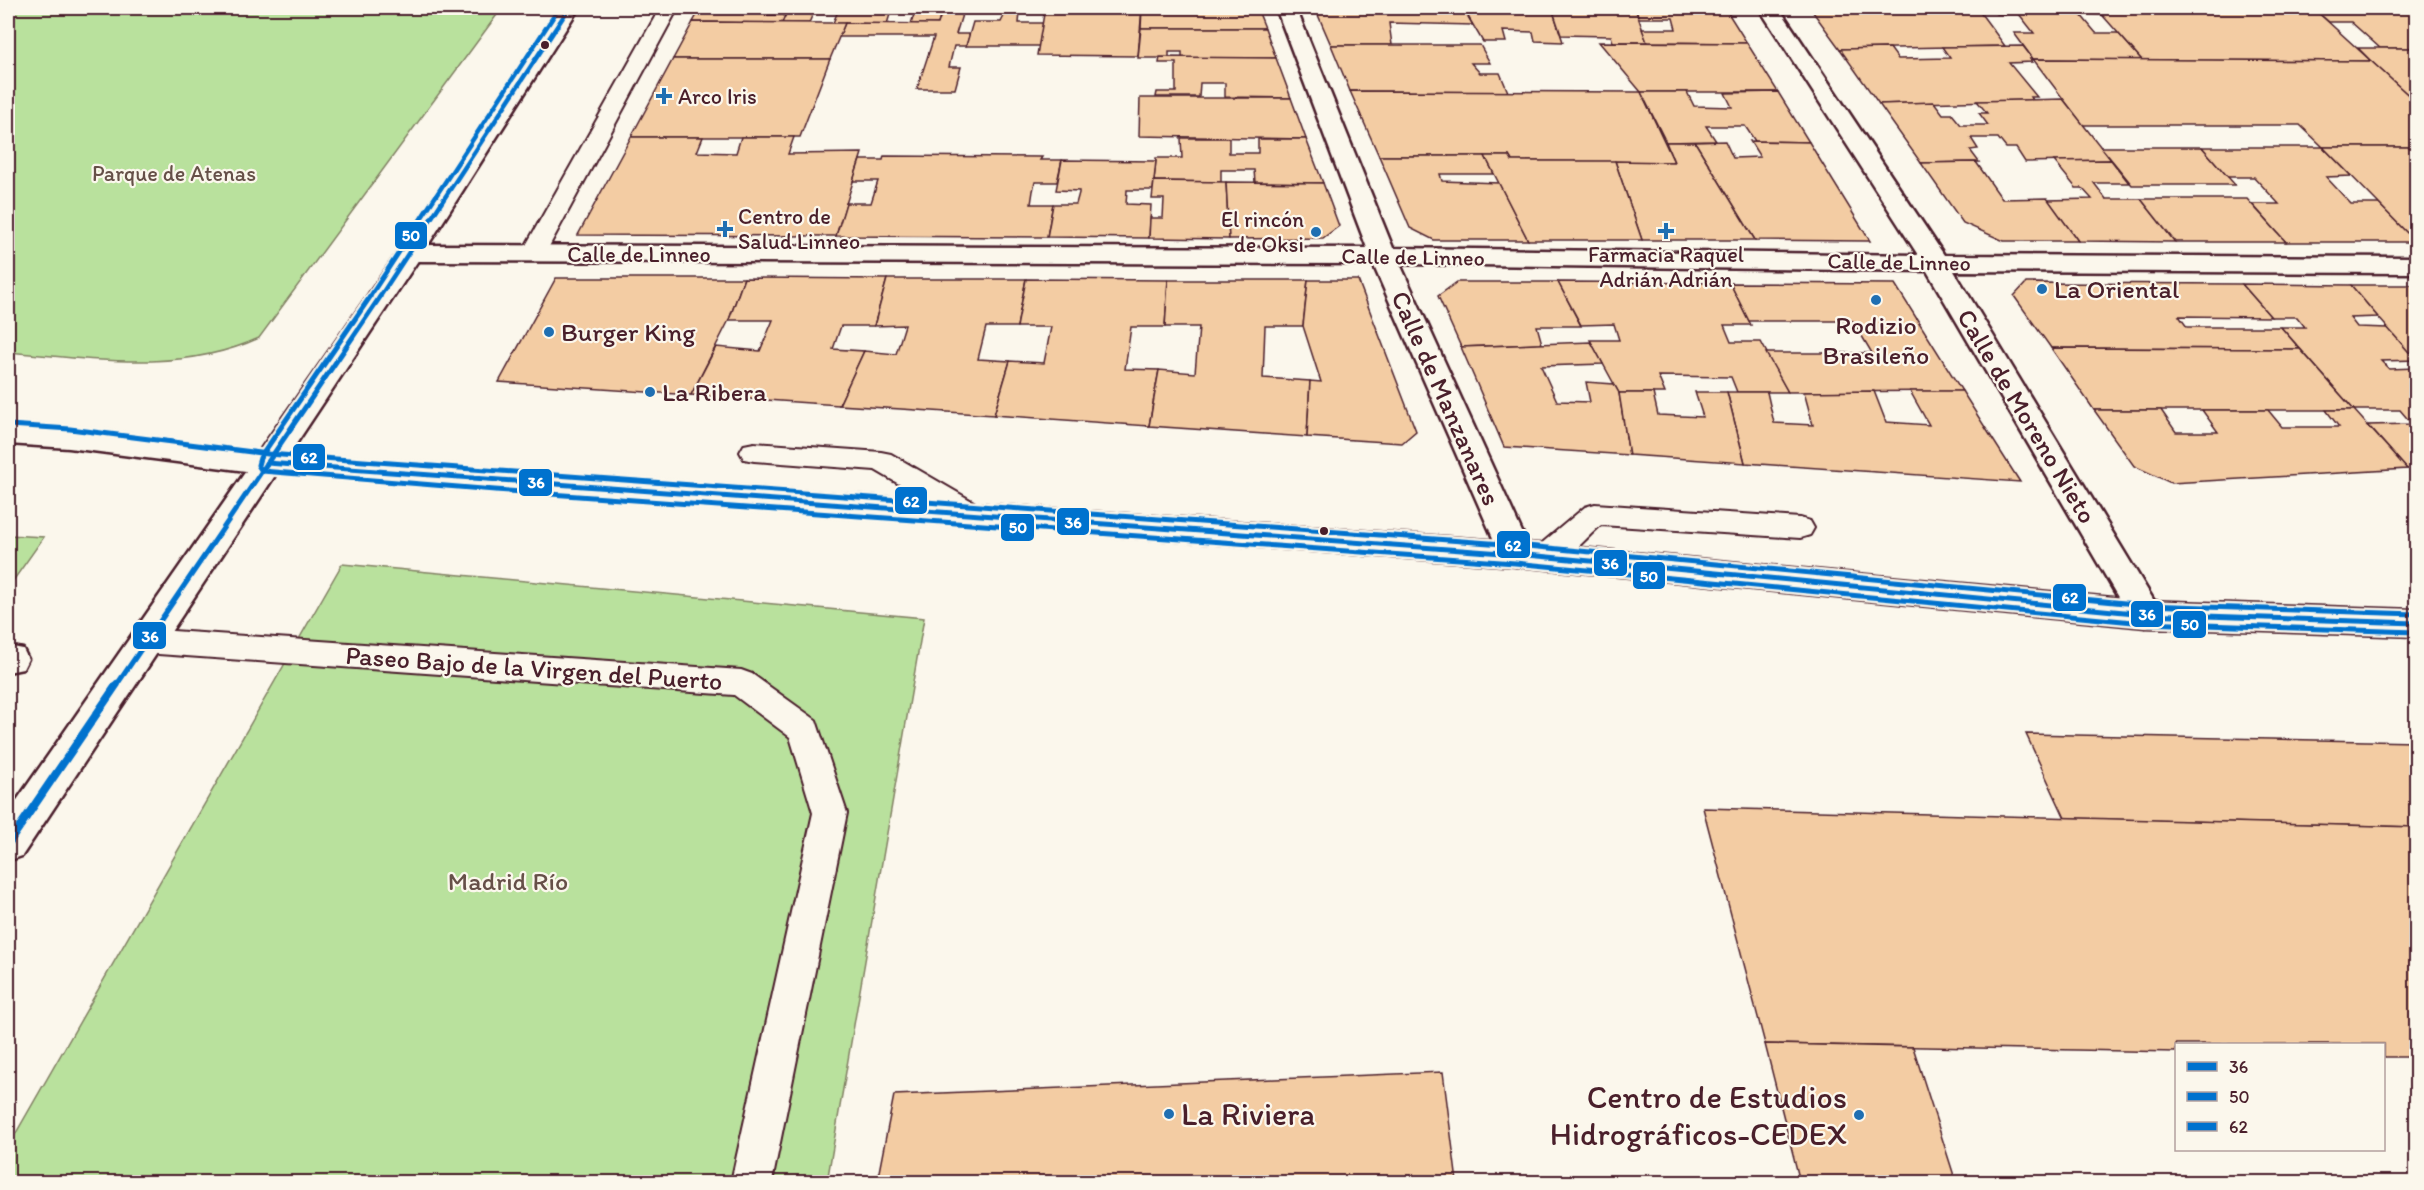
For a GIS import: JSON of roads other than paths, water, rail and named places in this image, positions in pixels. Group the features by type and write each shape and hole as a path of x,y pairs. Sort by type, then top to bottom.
{"street":[{"path":"8,844 410,253 569,8"},
{"name":"Calle de Manzanares","path":"1286,8 1383,256 1531,556"},
{"name":"Calle de Moreno Nieto","path":"1769,8 1936,263 2145,614"},
{"name":"Calle de Linneo","path":"410,253 1383,256 1936,263 2416,265"},
{"path":"8,434 69,438 267,463 1531,556 2145,614 2416,623"}],"lane":[{"path":"533,254 669,8"},
{"path":"754,452 881,461 974,515"},
{"path":"1531,556 1595,514 1800,528"},
{"name":"Paseo Bajo de la Virgen del Puerto","path":"144,641 741,683 804,729 830,813 752,1182"}],"place":[{"name":"Arco Iris","path":"664,96"},
{"name":"Centro de Salud Linneo","path":"725,229"},
{"name":"Farmacia Raquel Adrián Adrián","path":"1666,231"},
{"name":"El rincón de Oksi","path":"1316,232"},
{"name":"La Oriental","path":"2042,289"},
{"name":"Rodizio Brasileño","path":"1876,300"},
{"name":"Burger King","path":"549,332"},
{"name":"La Ribera","path":"650,392"},
{"name":"La Riviera","path":"1169,1114"},
{"name":"Centro de Estudios Hidrográficos-CEDEX","path":"1859,1115"}],"park label":[{"name":"Parque de Atenas","path":"174,173"},
{"name":"Madrid Río","path":"508,881"}]}
